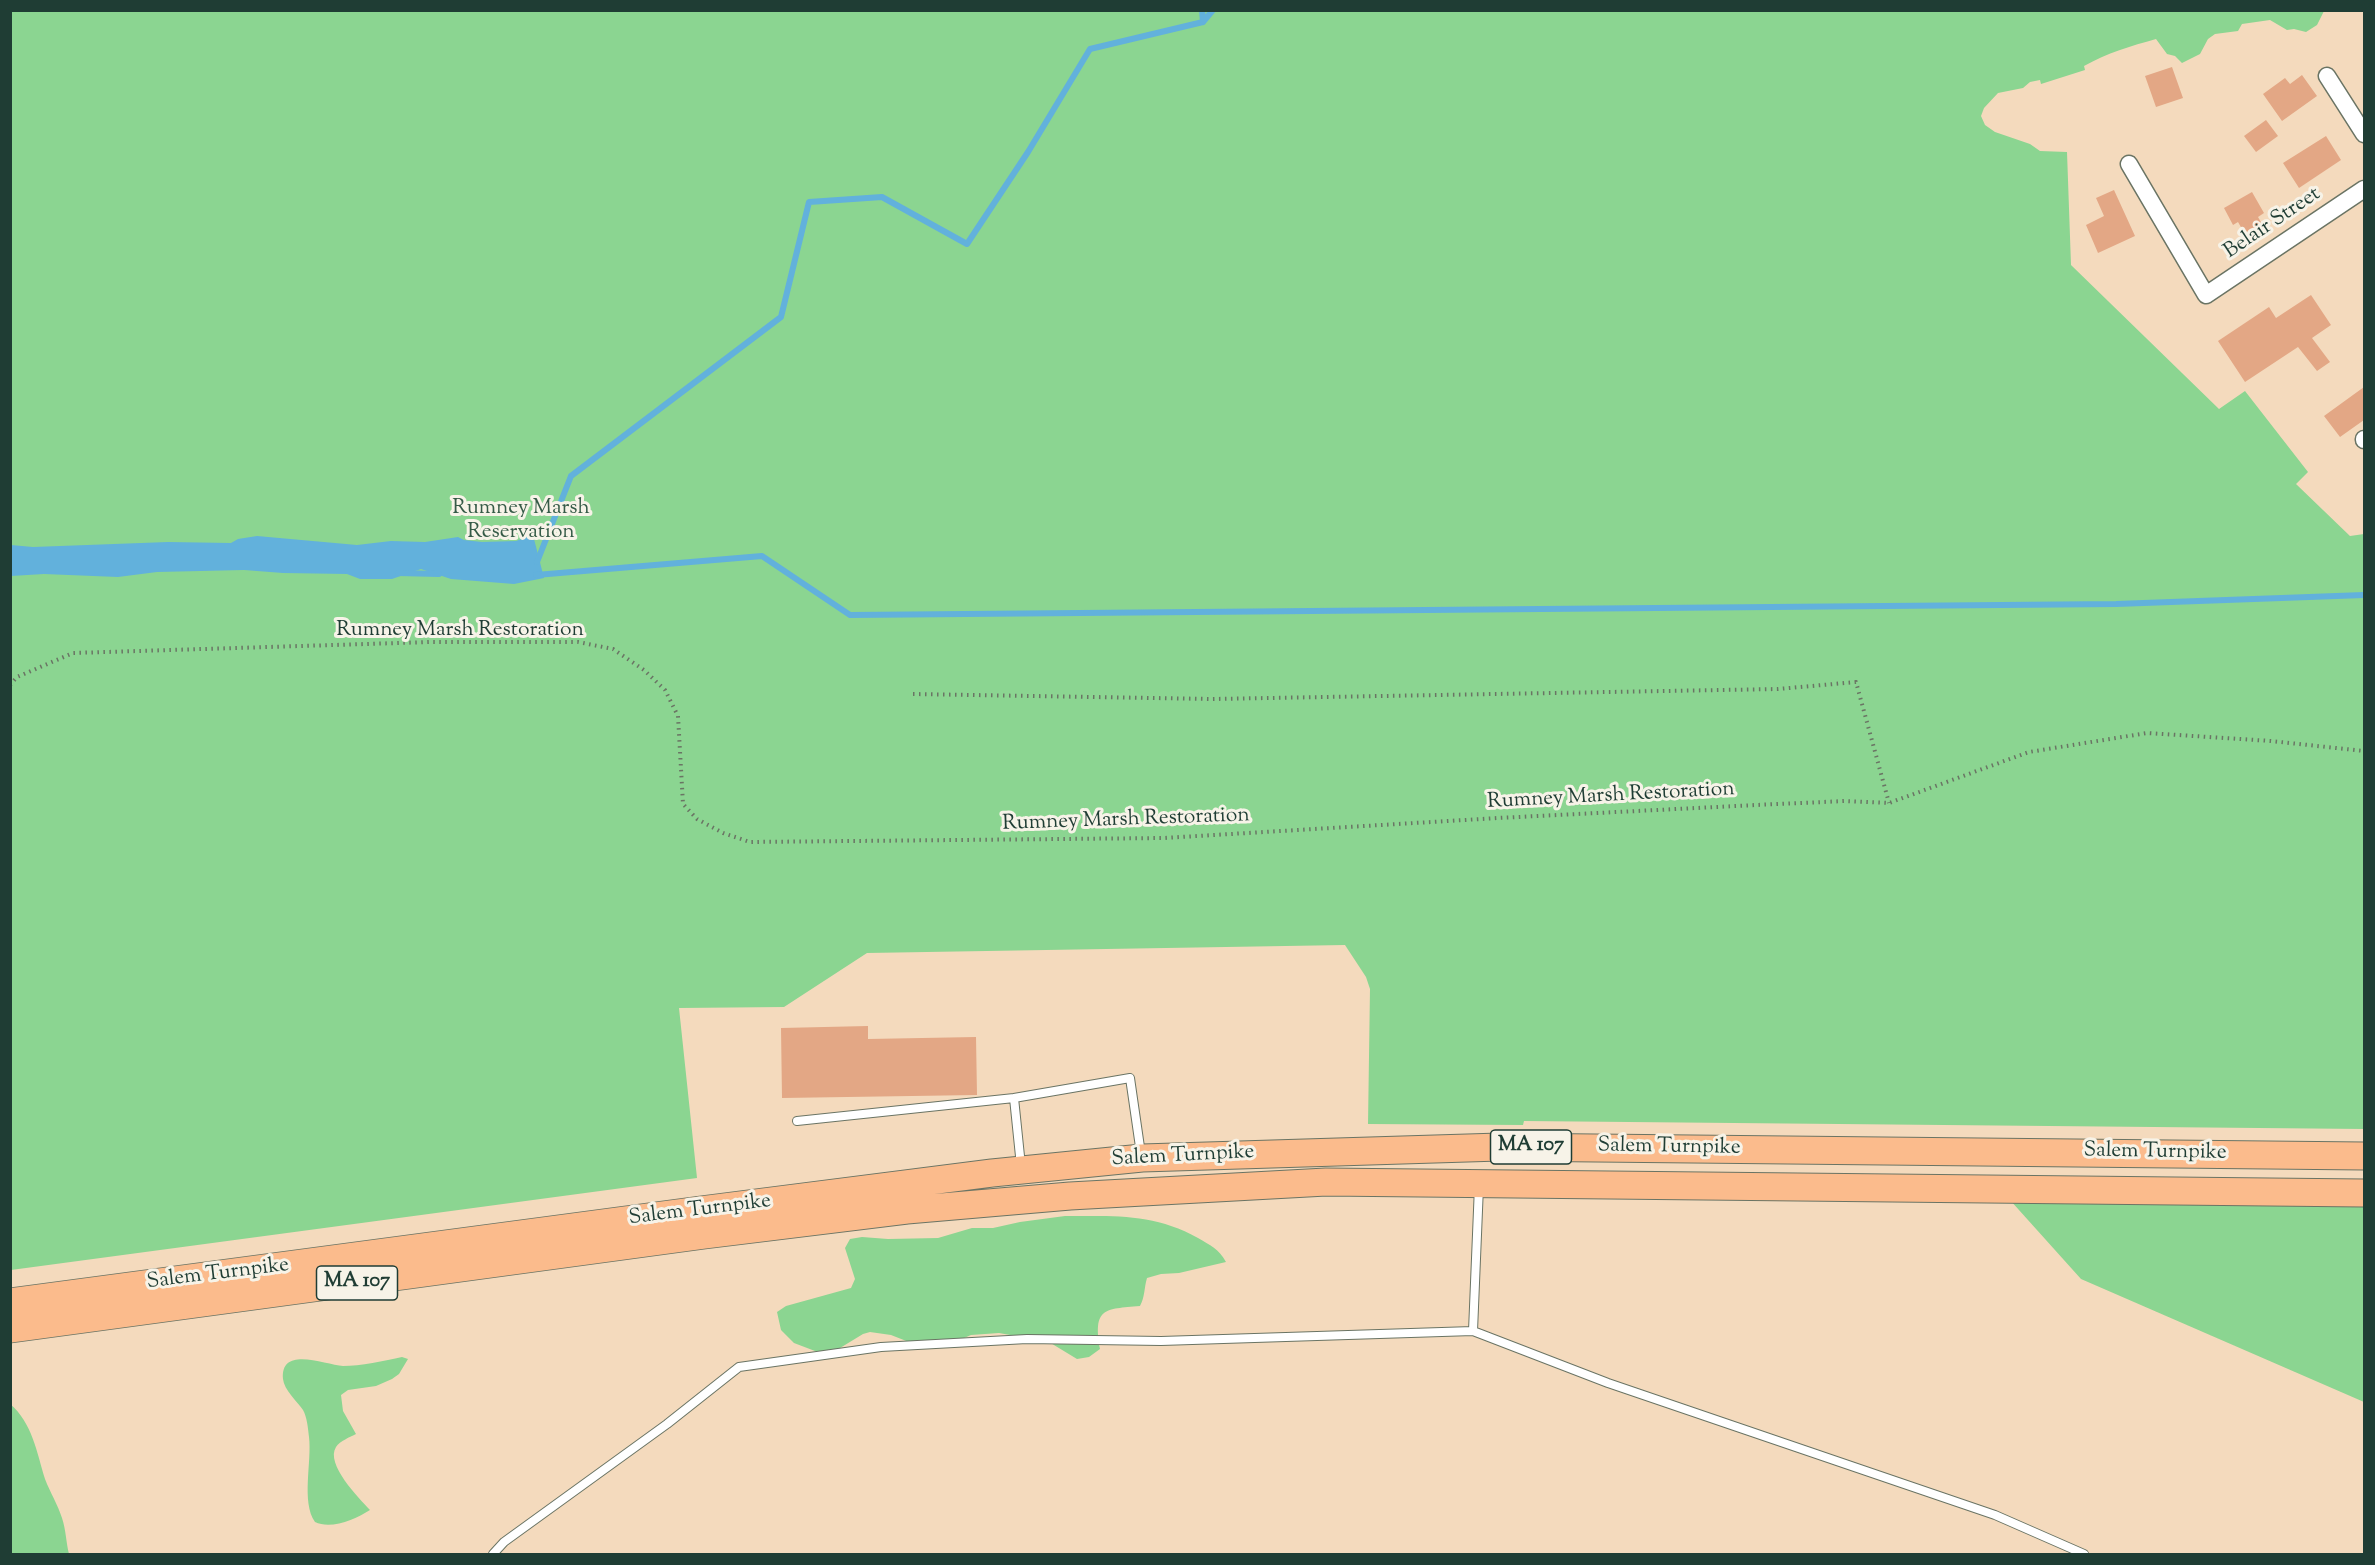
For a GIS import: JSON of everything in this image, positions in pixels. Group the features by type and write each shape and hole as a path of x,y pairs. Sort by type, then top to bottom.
{"main road":[{"name":"Salem Turnpike","path":"10,1302 701,1210 1021,1170 1142,1158 1500,1147 2364,1156"},
{"name":"Salem Turnpike","path":"10,1329 704,1235 907,1210 1070,1196 1326,1182 2364,1193"}],"street":[{"path":"2327,76 2364,134"},
{"name":"Belair Street","path":"2129,164 2206,295 2364,189"}],"lane":[{"path":"797,1121 1014,1098 1130,1078 1142,1158"},
{"path":"1014,1098 1021,1170"},
{"path":"1473,1331 1479,1185"},
{"path":"493,1554 504,1542 668,1424 739,1367 881,1347 1027,1339 1161,1341 1473,1331 1608,1383 1995,1515 2084,1554"}],"path":[{"name":"Rumney Marsh Restoration","path":"10,685 17,677 73,652 431,642 578,642 613,649 644,670 665,690 678,716 683,804 697,819 750,842 1164,838 1756,805 1845,801 1889,803 2029,752 2147,733 2271,741 2364,751"},
{"path":"913,694 1260,699 1778,689 1856,682 1889,803"}],"green space":[{"name":"Rumney Marsh Reservation","path":"10,11 2324,11 2317,25 2306,32 2287,30 2270,20 2242,24 2238,31 2215,34 2208,39 2200,54 2182,63 2175,56 2167,54 2156,39 2137,44 2093,61 2084,66 2085,70 2041,84 2040,80 2030,82 2023,88 1998,93 1984,108 1981,116 1985,125 1995,132 2030,144 2040,151 2067,152 2071,265 2219,409 2245,391 2308,472 2296,484 2350,536 2364,534 2364,1129 1524,1121 1523,1125 1368,1124 1370,989 1366,977 1345,945 867,953 784,1007 679,1008 697,1178 11,1270"},
{"path":"2010,1200 2364,1202 2364,1402 2081,1279"},
{"path":"1065,1216 1133,1218 1166,1224 1210,1245 1226,1262 1147,1278 1140,1306 1118,1308 1104,1313 1098,1325 1100,1349 1089,1357 1077,1359 1049,1342 999,1333 971,1335 948,1345 914,1344 891,1335 870,1332 840,1348 826,1352 815,1351 794,1343 781,1330 777,1312 786,1306 851,1288 855,1279 845,1248 850,1239 862,1237 938,1238 972,1228 993,1228"},
{"path":"402,1357 408,1359 399,1374 392,1379 376,1386 348,1390 341,1395 343,1411 356,1434 336,1447 335,1462 345,1480 370,1510 351,1520 336,1524 315,1522 311,1514 308,1493 310,1447 307,1423 303,1410 284,1383 284,1369 289,1362 296,1360 306,1359 343,1366"},
{"path":"10,1404 24,1420 33,1438 45,1479 62,1518 69,1554 11,1554"}],"water":[{"path":"533,535 544,578 514,584 451,579 421,569 392,579 360,579 347,574 244,570 157,572 118,577 44,574 11,576 11,545 33,547 168,542 231,543 238,539 257,536 357,545 391,541 425,542 458,537 482,542 516,541"}],"building":[{"path":"2172,67 2183,98 2156,107 2145,76"},
{"path":"2302,75 2317,96 2282,121 2263,94 2285,78 2290,84"},
{"path":"2266,120 2278,136 2256,152 2244,136"},
{"path":"2326,136 2341,160 2299,188 2283,163"},
{"path":"2114,190 2135,236 2098,253 2086,225 2104,216 2096,198"},
{"path":"2252,192 2264,213 2258,217 2266,231 2249,241 2238,222 2233,225 2224,208"},
{"path":"2311,295 2331,325 2312,338 2330,362 2317,371 2298,347 2245,382 2218,341 2269,307 2276,318"},
{"path":"2364,387 2364,420 2340,437 2324,416"},
{"path":"868,1026 868,1039 976,1037 977,1095 782,1098 781,1028"}],"waterway":[{"path":"537,562 571,476 781,317 809,202 882,197 967,244 1028,152 1090,49 1203,22 1202,10"},
{"path":"1203,22 1213,10"},
{"path":"536,575 762,556 850,615 2116,604 2364,595"},
{"path":"398,573 439,574"}]}
